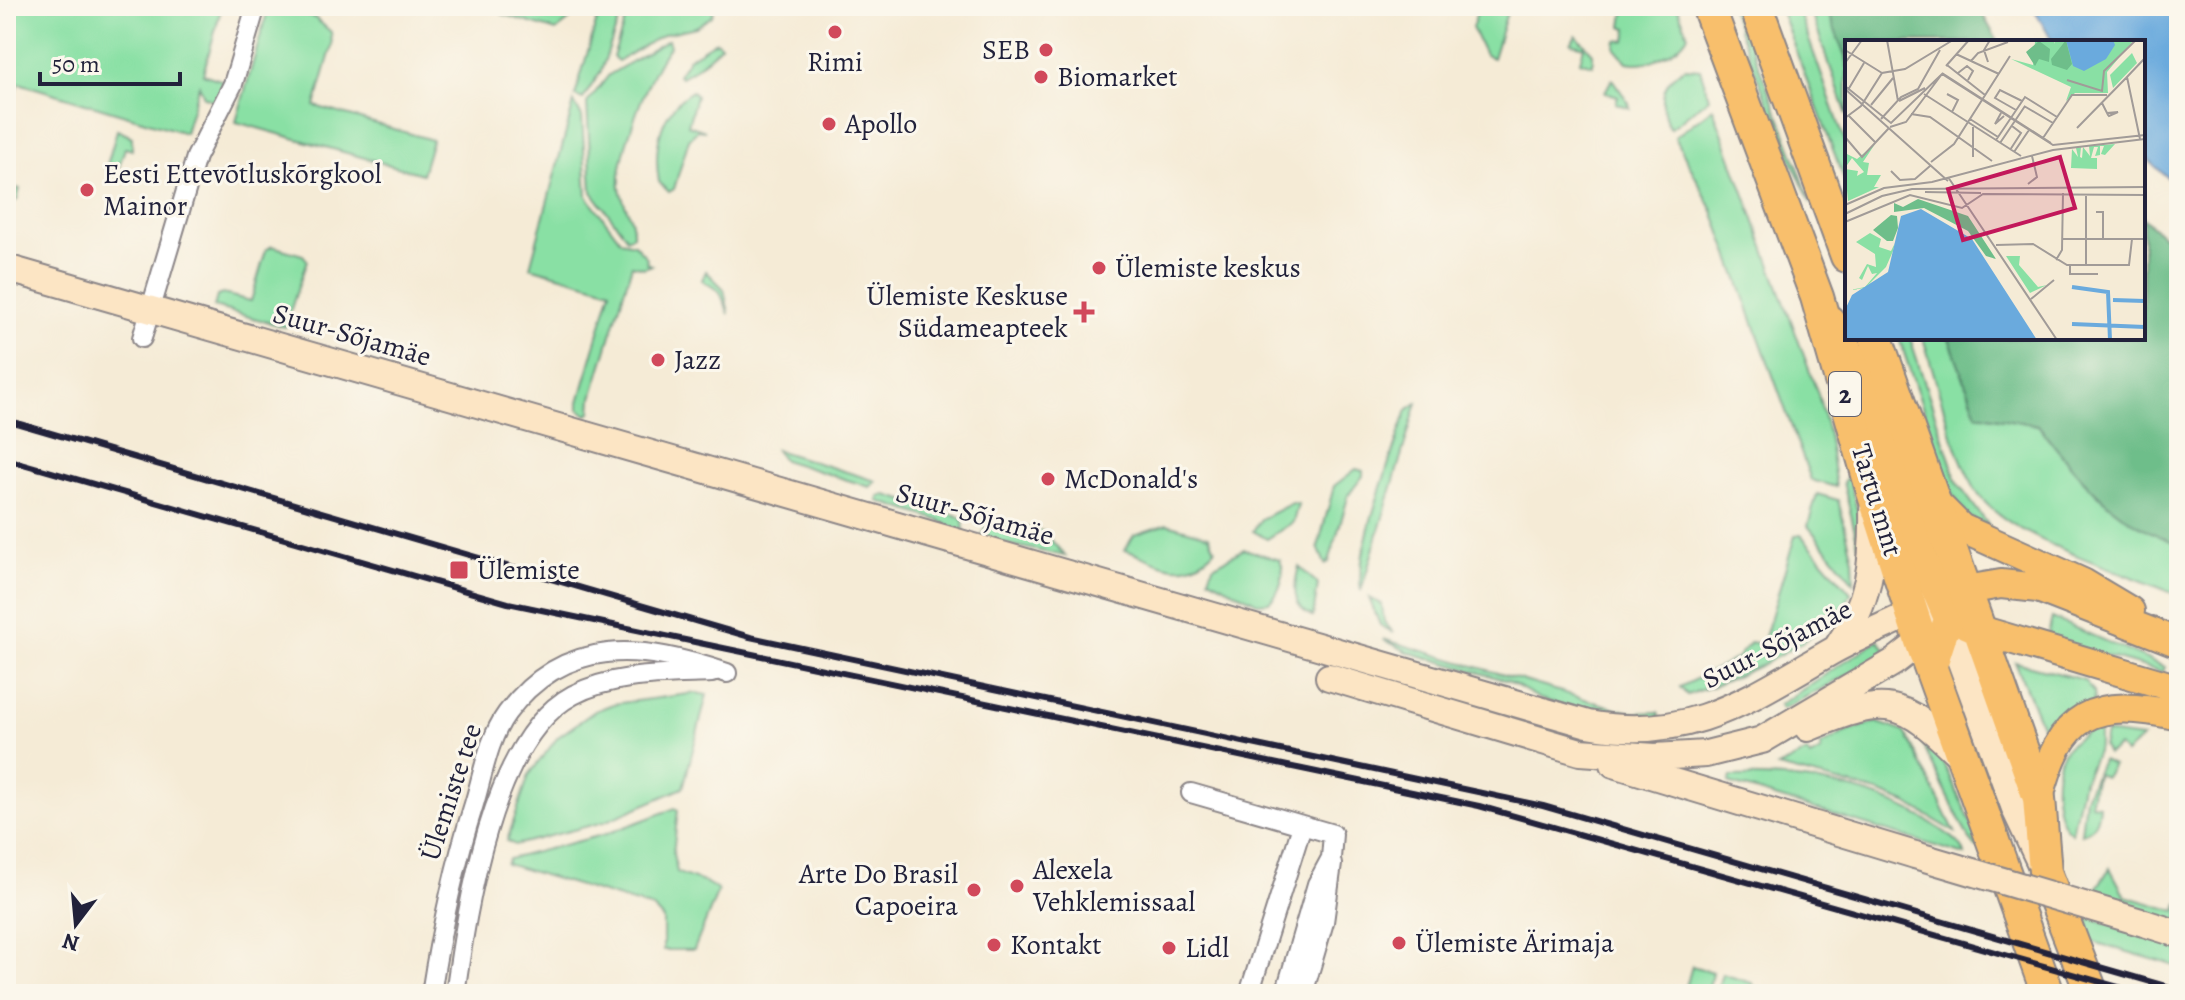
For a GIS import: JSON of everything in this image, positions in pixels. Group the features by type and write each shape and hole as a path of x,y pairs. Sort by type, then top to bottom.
{"highway":[{"name":"Tartu mnt","path":"1708,6 1817,297 1873,492 1940,613 1980,630 2039,798 2045,872 2092,994"},
{"path":"1756,6 1845,251"},
{"name":"Tartu mnt","path":"1877,340 1933,500 1940,613 1966,762 2047,993"}],"main road":[{"name":"Suur-Sõjamäe","path":"6,268 1588,724 1619,730 1678,725 1747,702 1836,649 1940,613"},
{"path":"1817,297 1858,366 1940,613 1973,688 2016,811 2045,872"},
{"path":"1836,649 1855,622 1866,598 1874,560 1873,492"},
{"path":"1933,500 1961,528 2083,583 2167,637"},
{"path":"1762,740 1894,662 1940,613 2016,583 2038,588 2167,637"},
{"path":"1980,630 2179,689"},
{"path":"1329,677 1580,752 1701,793 2179,934"},
{"path":"1580,752 1655,757 1706,754 1799,731 1860,708 1899,707 1928,724 1966,762"},
{"path":"2039,798 2048,763 2059,741 2072,724 2084,716 2117,710 2179,716"}],"street":[{"path":"142,338 196,157 233,84 256,6"},
{"name":"Ülemiste tee","path":"431,994 456,862 491,744 513,706 555,668 588,656 630,651 672,655 727,673 651,676 594,686 562,701 540,720 520,749 475,867 455,994"},
{"path":"1191,793 1333,834 1324,922 1303,994"},
{"path":"1249,994 1302,826"},
{"path":"1285,994 1317,884 1331,858"}],"green space":[{"path":"17,6 222,6 203,74 227,82 219,103 204,97 199,85 185,133 19,83 6,121 6,44"},
{"path":"269,6 315,18 331,32 332,46 315,106 432,140 422,174 236,122"},
{"path":"504,6 575,6 571,19 556,31 502,14"},
{"path":"601,6 624,6 601,71 583,99 575,96"},
{"path":"630,6 715,6 712,16 696,27 664,34 618,61 613,57"},
{"path":"1479,6 1509,6 1493,58 1485,55 1472,28"},
{"path":"1625,6 1677,6 1688,35 1677,48 1661,57 1627,62 1615,48 1616,40 1626,41 1628,28 1622,26"},
{"path":"1730,6 1736,6 1811,203 1782,140"},
{"path":"1779,6 1797,6 1845,141 1845,182"},
{"path":"1809,6 1827,6 1845,56 1845,109"},
{"path":"1826,6 1978,6 1997,40 1845,40 1845,57"},
{"path":"1576,35 1593,53 1593,65 1580,61 1584,47 1571,43"},
{"path":"668,40 670,46 653,73 629,135 620,173 620,187 633,228 633,235 627,238 592,192 587,103 609,75"},
{"path":"716,41 721,45 707,59 687,74 678,75 689,58"},
{"path":"1685,68 1700,69 1709,98 1670,129 1664,112 1664,95 1670,80"},
{"path":"1612,79 1630,108 1616,103 1618,96 1605,92"},
{"path":"692,91 696,96 688,125 705,131 698,130 689,139 674,189 669,192 659,182 658,143 672,108"},
{"path":"574,102 582,117 587,196 621,241 634,244 647,258 646,263 652,265 644,268 632,265 592,398 591,413 587,415 579,409 579,402 611,290 530,267"},
{"path":"1713,108 1818,394 1828,433 1836,487 1811,480 1713,211 1675,137"},
{"path":"117,130 132,137 132,150 125,148 117,173 106,169"},
{"path":"6,171 14,179 12,187 20,189 17,200 6,206"},
{"path":"2145,220 2179,250 2179,544 2134,523 2116,510 2084,481 2038,425 1977,414 1950,340 2145,340"},
{"path":"272,246 303,255 307,260 285,327 214,307 217,296 223,294 251,301 266,250"},
{"path":"706,271 724,289 729,314 720,292 702,280"},
{"path":"1900,340 1911,340 1958,484 1989,526 1968,517 1952,494"},
{"path":"1924,340 1950,340 1977,414 2038,425 2099,496 2134,523 2179,544 2179,596 2038,538 1990,507 1966,472"},
{"path":"1417,403 1361,591 1363,552 1376,501 1407,410"},
{"path":"776,450 876,481 870,487 783,460"},
{"path":"1356,469 1363,471 1363,476 1349,494 1329,562 1325,564 1318,547 1334,486"},
{"path":"1848,476 1862,528 1860,552 1843,482"},
{"path":"1817,494 1838,500 1853,559 1854,583 1808,526"},
{"path":"886,495 955,515 963,519 964,533 938,520 878,501 879,497"},
{"path":"1292,503 1298,504 1293,522 1267,539 1253,531 1261,519"},
{"path":"993,519 1044,532 1065,556 980,539 988,522"},
{"path":"1167,524 1209,536 1215,549 1204,560 1181,567 1159,563 1125,550 1134,535"},
{"path":"1801,535 1851,593 1841,609 1825,626 1780,655 1687,695 1680,687 1737,658 1750,642 1763,644 1795,536"},
{"path":"1244,549 1280,560 1281,582 1269,602 1257,603 1209,578 1213,566"},
{"path":"1299,567 1318,584 1313,617 1301,608 1296,596"},
{"path":"1369,598 1382,604 1384,622 1394,633 1380,625"},
{"path":"2052,618 2165,667 2163,672 2047,639"},
{"path":"1383,639 1615,708 1634,713 1658,712 1660,718 1608,717 1540,699 1508,681 1408,652"},
{"path":"1878,640 1887,651 1863,668 1782,709 1779,705"},
{"path":"2015,662 2084,680 2093,692 2094,702 2046,737"},
{"path":"696,693 707,695 683,788 604,822 515,845 507,841 529,775 558,737 595,711 613,704"},
{"path":"1907,721 1939,754 1983,848 1976,847 1968,837 1919,737"},
{"path":"1876,722 1905,732 1955,832 1906,803 1878,792 1778,767 1807,752 1810,757 1821,751 1820,746 1846,732"},
{"path":"2099,723 2099,745 2082,784 2072,833 2061,819 2058,809 2058,764 2068,746"},
{"path":"2106,733 2142,738 2125,754 2118,747 2107,754 2103,747"},
{"path":"2102,760 2113,765 2105,777 2096,774 2090,804 2099,805 2098,815 2093,826 2081,834 2085,797"},
{"path":"1731,777 1786,778 1840,786 1866,794 1892,803 1940,829 1958,843 1965,855 1729,783"},
{"path":"675,808 678,810 673,854 677,872 718,891 694,950 663,950 663,919 653,908 506,864 509,859 606,834"},
{"path":"2110,868 2125,896 2176,911 2179,902 2179,922 2092,895"},
{"path":"2088,917 2179,945 2179,967 2090,941"},
{"path":"1692,966 1712,972 1708,994 1685,990"},
{"path":"1722,974 1752,983 1760,994 1716,994"}],"water":[{"path":"2032,6 2179,6 2179,188 2145,157 2145,40 2052,40"}],"railway":[{"path":"6,420 750,637 1543,806 2179,990"},
{"path":"6,459 508,603 1479,806 2143,994"}],"place":[{"name":"Rimi","path":"835,32"},
{"name":"SEB","path":"1046,50"},
{"name":"Biomarket","path":"1041,77"},
{"name":"Apollo","path":"829,124"},
{"name":"Eesti Ettevõtluskõrgkool Mainor","path":"87,190"},
{"name":"Ülemiste keskus","path":"1099,268"},
{"name":"Ülemiste Keskuse Südameapteek","path":"1084,312"},
{"name":"Jazz","path":"658,360"},
{"name":"McDonald's","path":"1048,479"},
{"name":"Ülemiste","path":"459,570"},
{"name":"Alexela Vehklemissaal","path":"1017,886"},
{"name":"Arte Do Brasil Capoeira","path":"974,890"},
{"name":"Ülemiste Ärimaja","path":"1399,943"},
{"name":"Kontakt","path":"994,945"},
{"name":"Lidl","path":"1169,948"}]}
